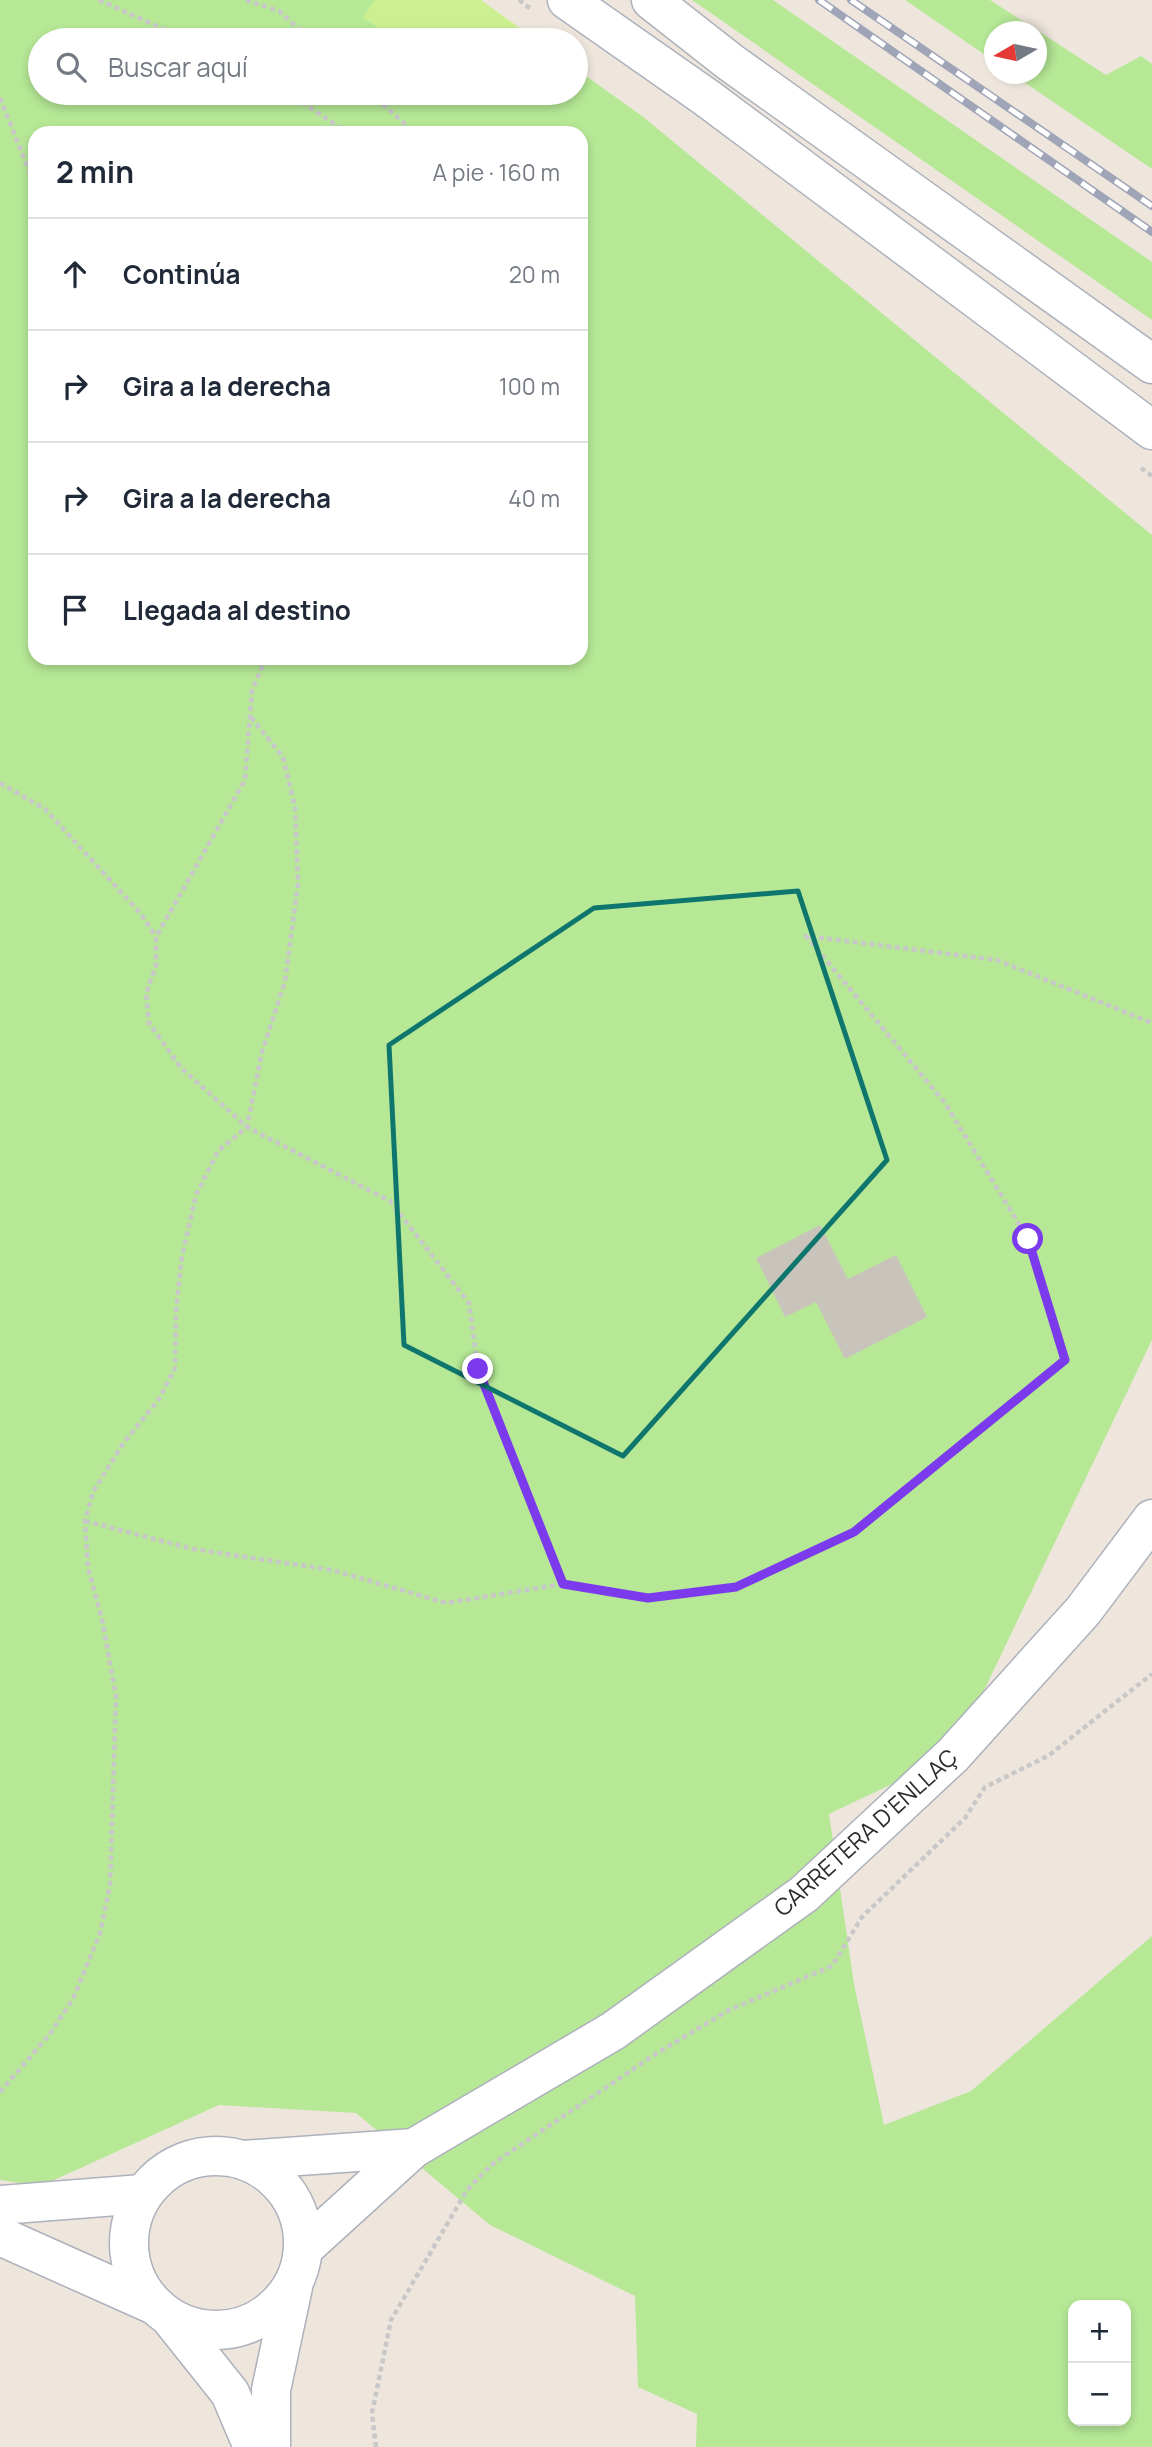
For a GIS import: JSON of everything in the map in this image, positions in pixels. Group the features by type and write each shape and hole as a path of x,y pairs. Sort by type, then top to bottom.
{"street":[{"path":"567,0 707,98 1152,430"},
{"path":"651,0 730,62 1152,363"},
{"name":"CARRETERA D'ENLLAÇ","path":"299,2266 414,2148 613,2031 804,1894 953,1755 1083,1611 1152,1519"},
{"name":"CARRETERA D'ENLLAÇ","path":"244,2160 414,2148"},
{"path":"253,2447 230,2393 137,2283 128,2253 130,2223 142,2194 159,2176 185,2161 214,2155 244,2160 268,2173 289,2195 300,2218 299,2266 271,2390 271,2447"},
{"path":"0,2205 142,2194"},
{"path":"0,2236 202,2330 227,2331 257,2321 281,2303 299,2266"}],"path":[{"path":"99,0 161,28"},
{"path":"246,0 279,11 298,28"},
{"path":"0,98 28,168"},
{"path":"306,105 338,126"},
{"path":"384,105 407,126"},
{"path":"263,665 252,690 245,780 156,937 156,966 146,994 149,1023 180,1068 247,1127 390,1201 469,1303 478,1369 563,1584"},
{"path":"0,2092 50,2035 73,2000 100,1933 110,1886 116,1696 102,1619 88,1568 85,1521 93,1492 122,1445 159,1399 175,1368 176,1310 182,1256 196,1195 218,1151 247,1127 262,1052 285,981 299,884 295,807 283,757 250,716"},
{"path":"0,783 45,809 141,914 156,937"},
{"path":"85,1521 193,1549 332,1570 446,1603 563,1584 648,1598 736,1587 854,1532 1065,1360 1028,1239 945,1103 806,936 997,960 1152,1023"},
{"path":"376,2447 372,2413 391,2320 467,2190 491,2165 654,2055 729,2010 832,1966 862,1917 965,1818 985,1787 1048,1756 1152,1674"}],"highlighted area":[{"path":"798,891 887,1160 623,1456 404,1345 389,1045 594,908"}],"green space":[{"path":"0,0 479,0 518,28 28,28 28,105 588,105 588,78 642,116 1152,535 1152,1340 953,1755 829,1814 854,1984 884,2125 971,2091 1152,1936 1152,2447 696,2447 697,2414 638,2387 635,2296 490,2225 356,2113 219,2105 41,2186 0,2180"},
{"path":"375,0 481,0 520,28 378,28 363,17"},
{"path":"692,0 773,0 1152,262 1152,320"},
{"path":"905,0 990,0 1022,21 984,21 984,54"},
{"path":"1047,37 1106,75 1141,56 1152,64 1152,169 1027,84 1047,84"}],"building":[{"path":"820,1225 848,1279 896,1255 927,1317 845,1359 816,1302 785,1317 756,1258"}],"railway":[{"path":"819,0 1152,232"},
{"path":"851,0 1152,206"}],"route":[{"path":"478,1369 563,1584 648,1598 736,1587 854,1532 1065,1360 1028,1239"}]}
